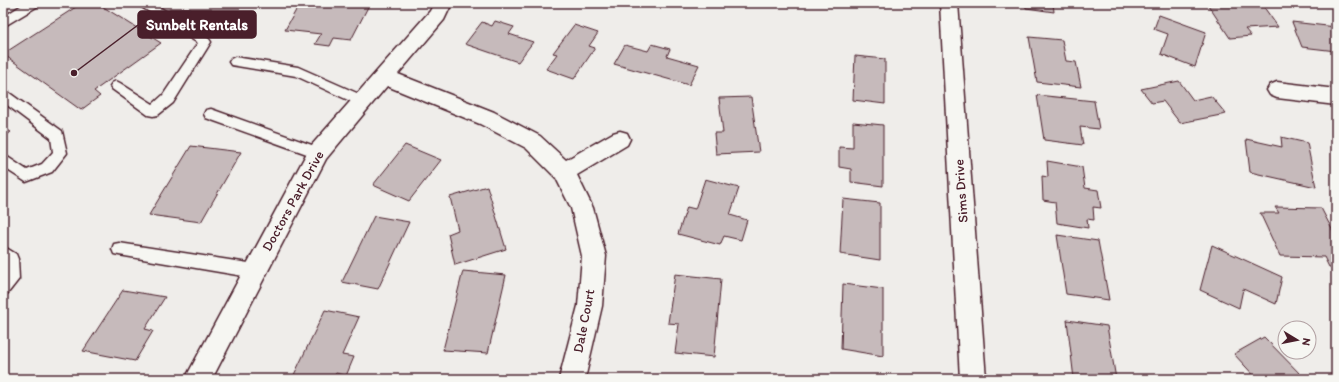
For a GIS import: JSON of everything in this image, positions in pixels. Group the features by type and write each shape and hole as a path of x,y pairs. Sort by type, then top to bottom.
{"street":[{"name":"Doctors Park Drive","path":"198,379 318,153 437,15 443,3"},
{"name":"Sims Drive","path":"949,3 973,379"},
{"name":"Dale Court","path":"383,76 486,118 532,142 564,172 582,208 594,256 590,306 572,379"},
{"path":"1277,90 1336,97"},
{"path":"564,172 620,139"}],"lane":[{"path":"3,23 34,3"},
{"path":"116,86 153,111 168,99 206,42 144,3"},
{"path":"235,62 298,72 361,102"},
{"path":"3,95 58,135 60,153 47,168 26,176 3,160"},
{"path":"211,114 318,153"},
{"path":"3,242 11,279 3,288"},
{"path":"119,249 255,271"}],"building":[{"path":"82,3 97,3 161,43 94,91 100,96 81,110 3,54"},
{"path":"300,3 370,3 351,40 334,38 330,46 315,44 321,34 285,30"},
{"path":"1025,3 1053,3 1054,12 1026,8"},
{"path":"1261,3 1278,27 1245,29 1251,36 1230,38 1208,5"},
{"path":"1159,15 1206,32 1195,67 1161,54 1168,34 1154,29"},
{"path":"495,21 514,27 509,34 533,42 518,62 465,44 482,22 492,26"},
{"path":"1292,22 1336,27 1336,51 1302,47"},
{"path":"574,25 598,33 589,46 595,48 574,79 546,69 557,54 553,53"},
{"path":"1029,37 1062,40 1066,61 1076,62 1081,87 1037,82"},
{"path":"652,44 670,49 667,56 699,65 689,85 614,64 625,45 648,51"},
{"path":"855,56 885,59 885,104 853,100"},
{"path":"1179,81 1193,100 1211,96 1226,114 1180,123 1163,101 1152,103 1141,89"},
{"path":"1037,95 1094,101 1099,129 1080,127 1083,145 1044,140"},
{"path":"751,97 759,152 716,154 714,133 723,133 719,98"},
{"path":"853,122 883,125 883,186 851,182 851,169 839,167 839,147 853,148"},
{"path":"3,127 11,132 3,138"},
{"path":"1281,137 1307,143 1316,187 1250,172 1246,139 1282,147"},
{"path":"405,145 441,160 409,201 373,185"},
{"path":"191,146 241,152 201,222 149,215"},
{"path":"1047,161 1082,167 1085,188 1098,190 1101,208 1093,207 1094,220 1087,219 1088,228 1057,223 1055,202 1043,200 1042,176 1048,177"},
{"path":"705,179 739,188 730,215 747,220 741,240 724,236 720,245 678,234 687,207 695,209"},
{"path":"487,186 506,249 455,265 448,234 458,230 450,197"},
{"path":"843,199 880,203 880,260 840,254"},
{"path":"1275,207 1321,208 1336,237 1336,267 1329,267 1324,257 1280,256 1260,213 1279,213"},
{"path":"374,216 409,222 378,289 342,282"},
{"path":"1057,235 1098,241 1109,300 1066,294"},
{"path":"1212,245 1282,277 1276,304 1243,289 1239,308 1200,290"},
{"path":"463,271 506,275 488,353 443,350"},
{"path":"675,274 721,279 714,357 675,353 679,324 668,323"},
{"path":"843,284 883,289 883,356 841,349"},
{"path":"123,290 165,297 145,329 153,331 135,361 83,351"},
{"path":"325,310 359,317 342,355 354,357 346,376 336,373 333,379 292,379"},
{"path":"1067,320 1107,326 1116,379 1074,379"},
{"path":"1264,337 1277,350 1277,360 1286,360 1305,379 1257,379 1234,354"}],"place":[{"name":"Sunbelt Rentals","path":"74,73"}]}
